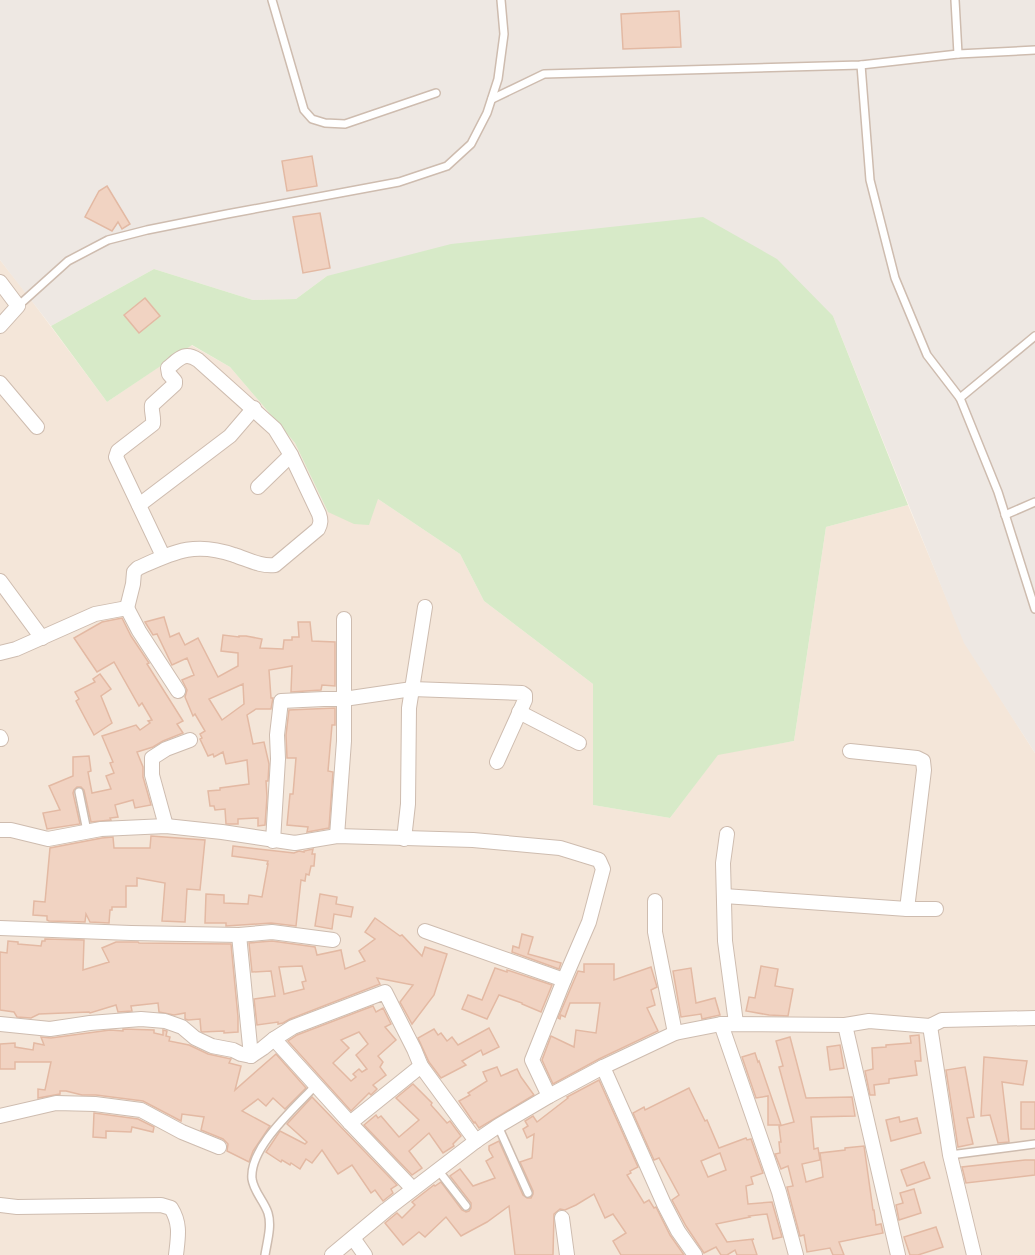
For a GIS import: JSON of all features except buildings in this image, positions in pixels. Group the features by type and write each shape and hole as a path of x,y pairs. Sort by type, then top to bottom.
{"street":[{"path":"0,282 18,306 0,326"},
{"path":"164,556 116,457 118,451 153,424 152,405 176,381 169,374 168,368 181,357 188,355 254,408 275,429 291,455 321,520 318,529 275,565 262,565 231,554 199,548 174,552 134,572 127,608 139,631 178,691"},
{"path":"0,383 36,427"},
{"path":"139,505 230,436 254,408"},
{"path":"258,488 291,455"},
{"path":"0,581 42,638"},
{"path":"404,839 408,804 409,708 425,607"},
{"path":"0,653 16,649 95,614 127,608"},
{"path":"337,836 344,741 344,619"},
{"path":"273,841 278,759 277,735 281,701 344,699 412,689 522,693 525,696 519,712 496,762"},
{"path":"519,712 579,743"},
{"path":"166,826 152,774 152,758 166,749 190,740"},
{"path":"849,751 917,758 923,761 924,770 907,909"},
{"path":"0,830 11,830 48,839 101,829 166,826 295,843 337,836 473,840 560,848 599,860 603,869 590,922 532,1060 549,1096"},
{"path":"727,834 723,863 725,941 736,1023"},
{"path":"724,896 936,909"},
{"path":"655,901 655,932 675,1033"},
{"path":"0,928 92,933 238,935 272,932 333,940"},
{"path":"424,932 564,980"},
{"path":"238,935 251,1056"},
{"path":"0,1024 50,1029 141,1019 165,1021 182,1027 195,1038 212,1046 251,1056 293,1027 385,992 421,1066 476,1141"},
{"path":"332,1255 413,1189 498,1126 603,1067 675,1033 736,1023 845,1025 869,1021 930,1026 942,1020 1035,1018"},
{"path":"721,1024 779,1192 796,1255"},
{"path":"845,1025 898,1255"},
{"path":"930,1026 950,1155 974,1255"},
{"path":"274,1039 413,1189"},
{"path":"350,1123 421,1066"},
{"path":"603,1067 664,1204 678,1231 695,1255"},
{"path":"0,1116 56,1103 95,1104 141,1110 182,1132 219,1147"},
{"path":"0,1205 17,1207 161,1205 171,1208 176,1215 179,1228 176,1255"},
{"path":"562,1218 567,1255"},
{"path":"353,1238 365,1255"}],"lane":[{"path":"272,0 304,110 312,119 325,123 345,124 436,93"},
{"path":"18,306 68,261 108,240 227,214 399,182 447,166 471,144 492,99 498,79 504,34 501,0"},
{"path":"955,0 958,54"},
{"path":"492,99 544,74 861,65 958,54 1035,50"},
{"path":"861,65 870,180 895,278 927,355 960,398 998,492 1035,609"},
{"path":"960,398 1035,336"},
{"path":"1005,515 1035,502"},
{"path":"79,792 87,831"},
{"path":"266,1255 269,1220 252,1181 254,1162 266,1139 316,1085"},
{"path":"498,1126 528,1192"},
{"path":"950,1155 1035,1144"},
{"path":"438,1170 466,1206"}],"shaded area":[{"path":"0,0 1035,0 1035,753 964,643 833,316 327,276 296,299 253,300 154,269 51,326 0,260"},
{"path":"0,260 107,402 191,345 230,367 295,443 328,512 378,499 460,554 484,601 593,684 593,805 670,818 718,754 794,741 826,527 908,505 965,643 1035,753 1035,1255 0,1255"}],"green space":[{"path":"703,217 777,259 833,316 908,505 826,527 794,741 718,755 670,818 593,805 593,684 484,601 460,554 378,499 369,525 354,524 328,512 295,443 230,367 192,345 107,402 51,326 154,269 253,300 296,299 327,276 451,244"}]}
